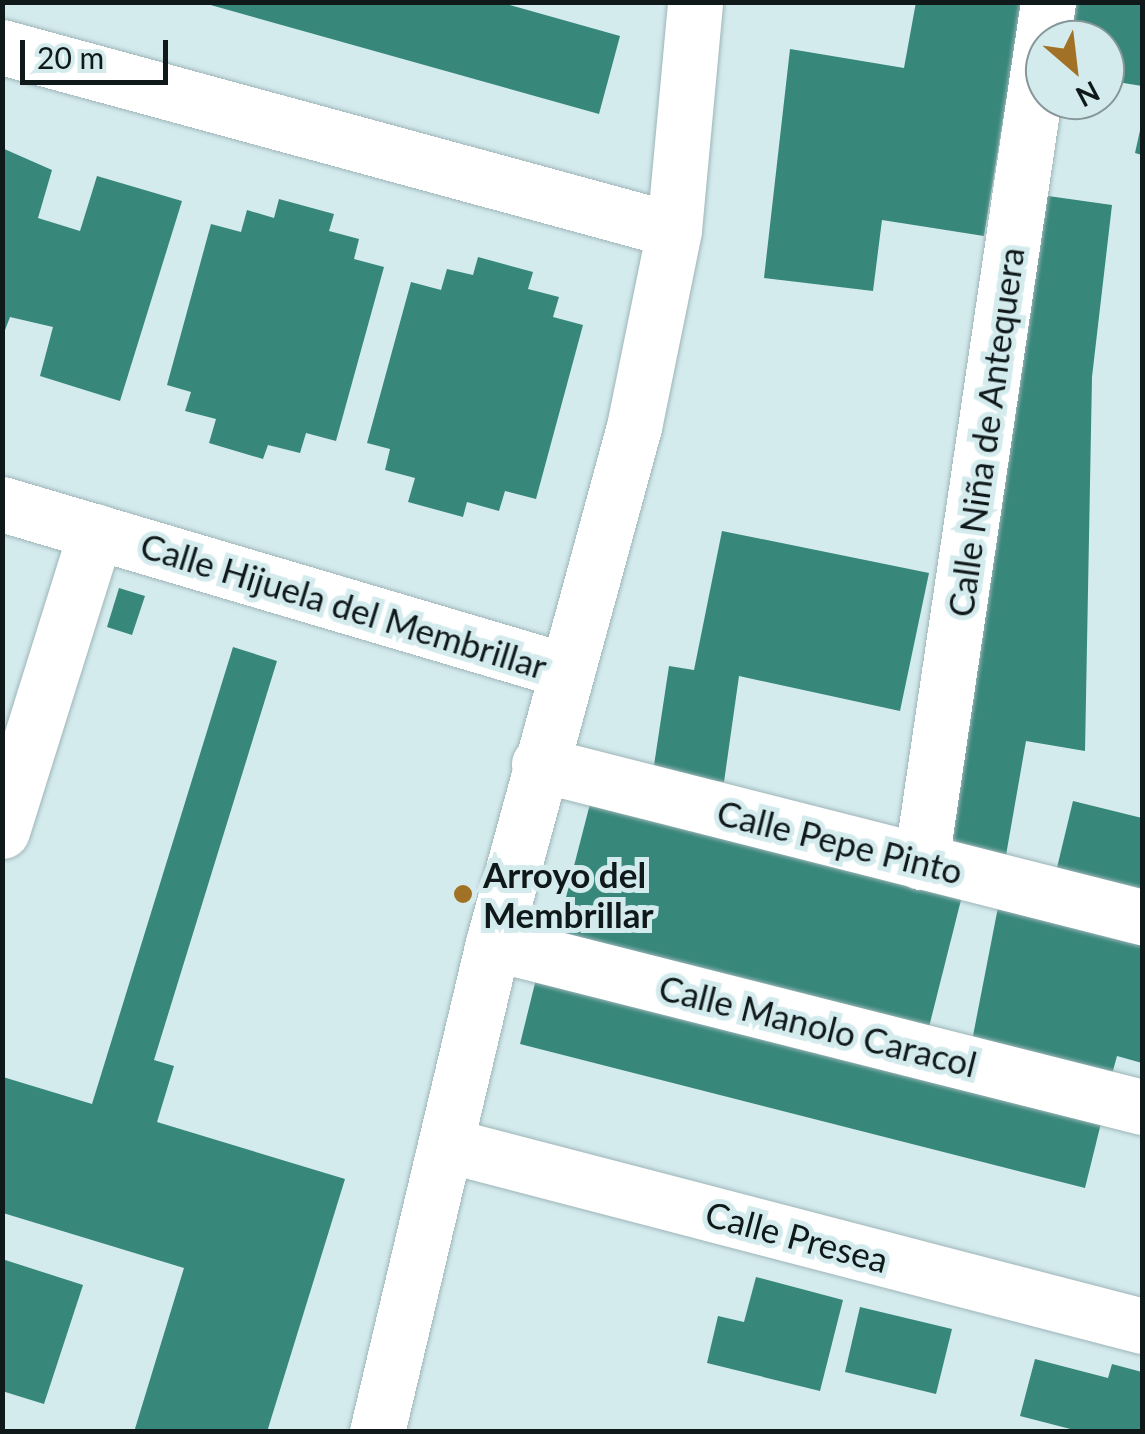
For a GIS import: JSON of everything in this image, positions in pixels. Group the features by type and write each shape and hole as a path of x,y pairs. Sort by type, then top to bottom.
{"street":[{"path":"566,672 634,427 674,230 695,2"},
{"name":"Calle Niña de Antequera","path":"921,862 1048,2"},
{"path":"2,46 674,230"},
{"name":"Calle Hijuela del Membrillar","path":"2,504 566,672 492,943 451,1146 376,1432"},
{"path":"2,831 96,531"},
{"name":"Calle Pepe Pinto","path":"539,764 1142,917"},
{"name":"Calle Manolo Caracol","path":"492,943 1142,1108"},
{"name":"Calle Presea","path":"451,1146 1142,1326"}],"building":[{"path":"200,2 499,2 620,36 599,114"},
{"path":"916,2 1022,4 984,236 882,220 873,291 764,278 790,49 904,68"},
{"path":"1067,2 1142,2 1142,86 1125,83 1125,20 1064,20"},
{"path":"1142,126 1142,155 1135,153"},
{"path":"2,148 52,170 38,218 80,231 97,176 182,201 120,401 40,376 53,327 10,317 2,338"},
{"path":"1041,195 1112,205 1092,377 1085,751 1026,741 1005,861 934,848"},
{"path":"279,199 334,214 329,231 359,239 354,259 384,267 336,441 306,433 300,453 268,445 263,459 209,443 216,419 185,411 191,392 167,385 211,224 241,232 247,210 274,218"},
{"path":"478,257 533,272 528,289 559,297 553,317 583,325 536,499 505,491 499,511 467,502 463,517 408,502 415,478 385,470 390,449 367,443 411,282 441,290 447,269 473,275"},
{"path":"722,531 929,573 900,711 739,676 724,782 653,772 669,666 694,670"},
{"path":"119,588 145,596 132,635 107,627"},
{"path":"233,647 277,661 154,1060 174,1066 157,1122 345,1179 267,1432 134,1432 184,1268 3,1213 3,1077 92,1104"},
{"path":"592,796 964,888 929,1027 556,936"},
{"path":"1073,801 1142,818 1142,897 1055,876"},
{"path":"1000,897 1142,933 1142,1063 1117,1056 1111,1078 971,1046"},
{"path":"538,971 1103,1115 1085,1188 520,1044"},
{"path":"2,1259 83,1285 44,1404 2,1391"},
{"path":"756,1277 843,1300 820,1391 707,1363 718,1316 744,1322"},
{"path":"860,1307 952,1329 936,1394 845,1372"},
{"path":"1035,1359 1108,1378 1112,1364 1142,1372 1142,1432 1082,1432 1020,1416"}],"place":[{"name":"Arroyo del Membrillar","path":"463,894"}]}
